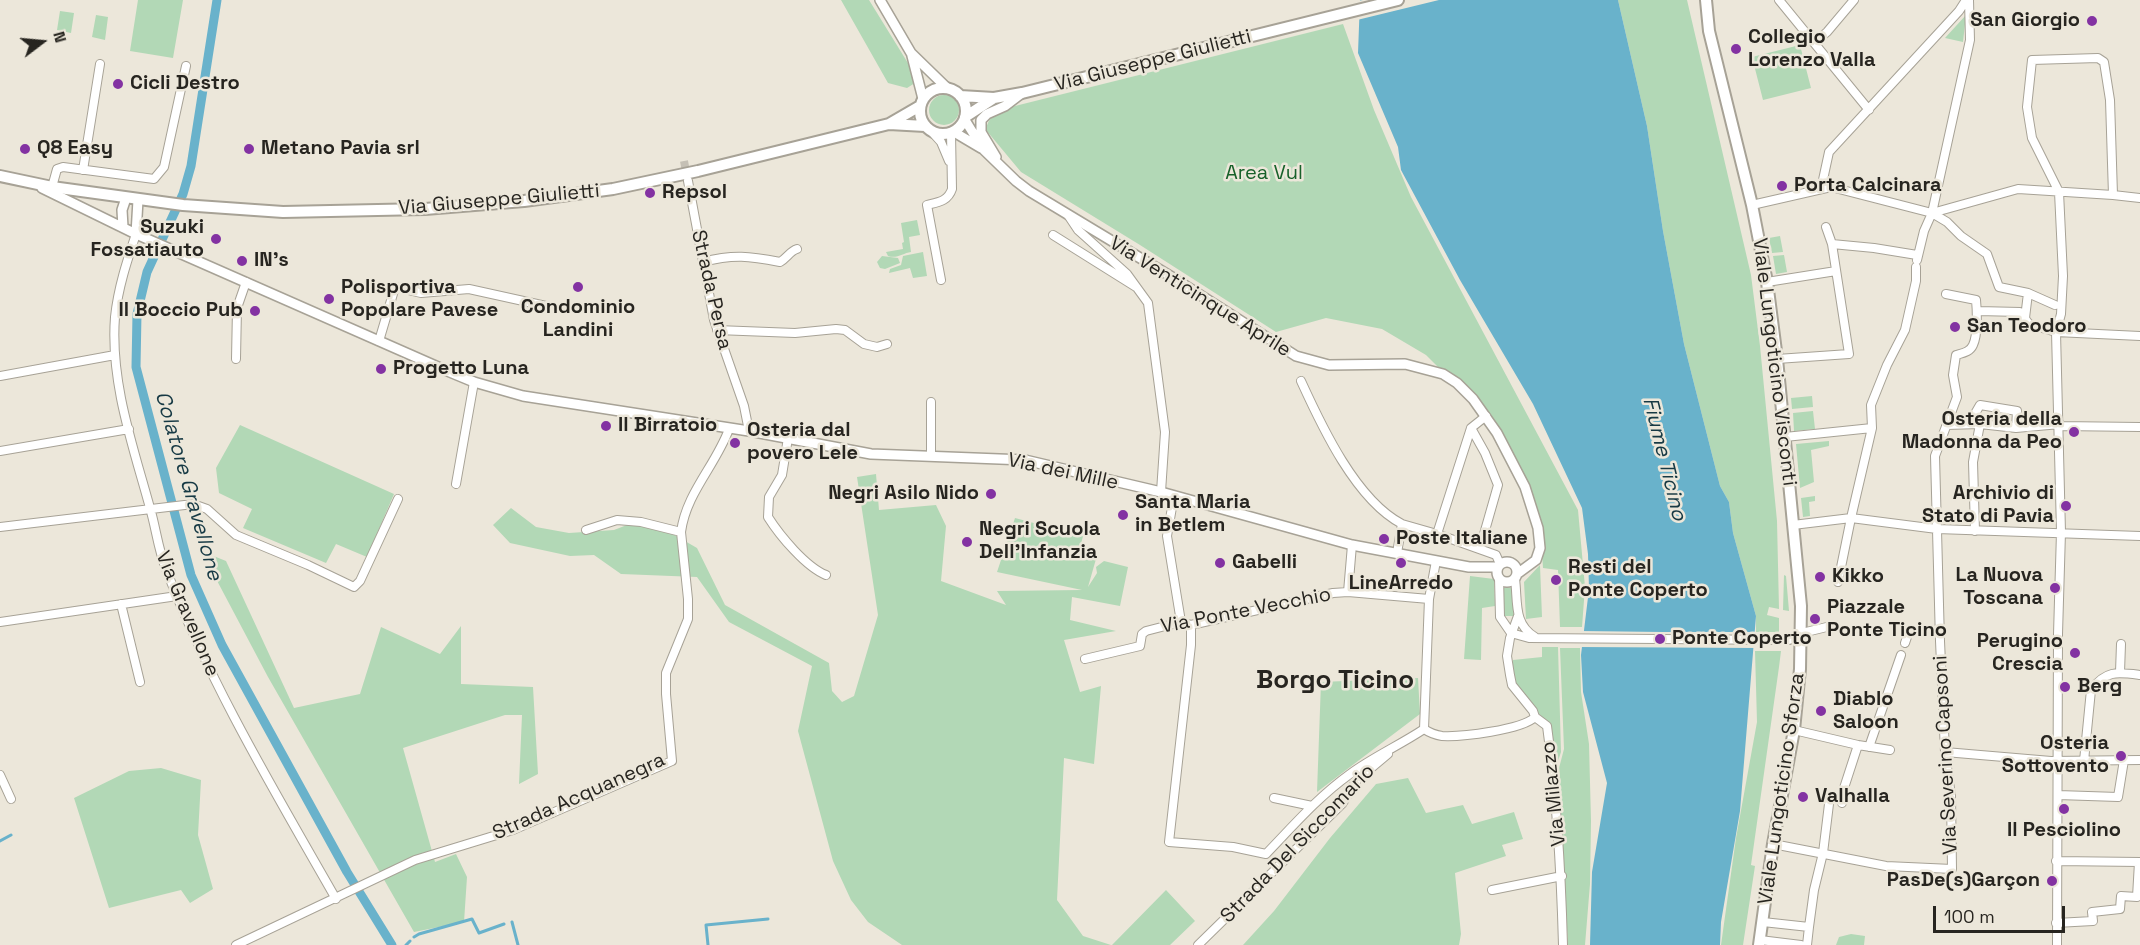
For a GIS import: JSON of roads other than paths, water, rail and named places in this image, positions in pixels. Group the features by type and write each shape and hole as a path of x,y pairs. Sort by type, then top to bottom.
{"main road":[{"name":"Via Giuseppe Giulietti","path":"960,96 994,98 1022,93 1398,0"},
{"name":"Viale Lungoticino Visconti","path":"1706,0 1708,25 1752,205 1767,282 1785,437 1802,633"},
{"name":"Viale Lungoticino Visconti","path":"1708,25 1714,0"},
{"path":"946,88 960,96 965,105 965,118 953,132 938,134 929,129 920,116 922,102 933,90 946,88"},
{"name":"Via Giuseppe Giulietti","path":"965,118 994,98"},
{"name":"Via Giuseppe Giulietti","path":"0,176 52,187 183,205 307,212 425,209 524,201 601,191 664,179 889,124 922,102"},
{"name":"Via Giuseppe Giulietti","path":"889,124 929,129"},
{"name":"Viale Lungoticino Sforza","path":"1760,942 1773,844 1794,730 1802,633"}],"street":[{"path":"880,0 911,53 946,88"},
{"path":"1779,0 1869,110"},
{"path":"1814,43 1827,32 1854,0"},
{"path":"1821,189 1829,152 1968,0"},
{"path":"1838,582 1872,428 1870,405 1886,365 1905,330 1916,281 1917,261 1932,213 1970,39 1968,0"},
{"path":"911,53 922,102"},
{"path":"2057,945 2058,643 2061,532 2056,332 2061,314 2063,276 2059,192 2032,138 2027,107 2032,60 2098,58 2104,62 2110,100 2113,195"},
{"path":"83,170 100,64"},
{"path":"52,187 57,169 63,167 154,179 164,167 186,66"},
{"path":"1004,170 981,132 980,124 987,114 1005,106 1022,93"},
{"name":"Via Venticinque Aprile","path":"965,118 983,149 1029,191 1296,356 1329,365 1405,364 1443,374 1457,383 1486,416 1507,451 1525,487 1538,528 1540,548 1536,560 1516,572"},
{"path":"929,129 941,142 951,165"},
{"path":"941,280 927,205 940,202 950,195 953,132"},
{"name":"Via Venticinque Aprile","path":"953,132 983,149"},
{"name":"Strada Persa","path":"688,181 717,330 744,406 748,431"},
{"name":"Via dei Mille","path":"34,184 136,234 474,382 523,396 748,431 871,454 1025,460 1161,492 1352,545 1499,571"},
{"path":"1752,205 1831,187 1932,213 1987,254 1999,287 2028,293 2055,305"},
{"path":"1932,213 2018,189 2140,198"},
{"path":"123,228 122,210 132,199"},
{"path":"132,199 136,234"},
{"path":"1068,215 1078,230 1127,274 1148,303 1165,432 1161,492"},
{"path":"1777,359 1849,354 1832,244 1826,227"},
{"name":"Via Gravellone","path":"136,234 125,266 117,307 115,355 120,392 136,461 165,568 208,669 336,899"},
{"path":"1053,235 1140,290"},
{"path":"1832,244 1874,248 1917,261"},
{"path":"702,262 726,256 780,262 797,249"},
{"path":"1767,282 1836,271"},
{"path":"236,359 237,308 246,282"},
{"path":"379,340 395,287 421,293 469,289 546,306"},
{"path":"2025,318 2028,293"},
{"path":"1946,294 1976,300 1977,311 2020,312 2029,324 2056,332 2140,336"},
{"name":"Via Severino Capsoni","path":"1823,853 1886,866 1952,869 1951,796 1945,752 1940,641 1935,456 1957,397 1953,375 1956,355 1966,352 1973,346 1977,311"},
{"path":"717,330 767,333 845,330 864,344 877,347 887,344"},
{"path":"0,376 115,355"},
{"path":"1301,381 1338,455 1387,517 1496,555 1499,571 1500,617 1510,633 1539,639 1790,640 1802,633 1835,625"},
{"path":"456,484 474,382"},
{"path":"931,402 931,456"},
{"path":"1969,424 1980,405 2017,411 2016,428"},
{"path":"1437,534 1471,429 1486,416"},
{"path":"1946,424 1980,424 2016,428 2060,425 2140,427"},
{"path":"1975,531 1973,462 1980,424"},
{"path":"1785,437 1872,428"},
{"path":"0,451 129,429"},
{"name":"Strada Acquanegra","path":"236,945 415,860 513,830 672,761 666,673 688,619 681,532 686,507 729,429"},
{"path":"1471,429 1485,453 1498,485 1480,548"},
{"path":"788,438 782,475 768,497 768,517 790,546 818,572 826,575"},
{"path":"1174,496 1167,537 1181,622"},
{"path":"0,527 193,504 207,509 236,535 354,587 360,581 398,499"},
{"path":"1793,525 1851,518 1937,529 2140,536"},
{"path":"586,530 616,520 641,522 681,532"},
{"path":"1397,552 1402,524"},
{"name":"Via Ponte Vecchio","path":"1348,592 1352,545"},
{"path":"1424,729 1429,598 1436,561"},
{"path":"1499,571 1509,562 1516,572 1518,616 1524,628 1539,639"},
{"path":"1499,571 1507,582 1516,572"},
{"name":"Via Ponte Vecchio","path":"1085,658 1140,646 1142,634 1146,631 1181,622 1191,625 1306,598 1348,592 1429,598"},
{"path":"0,622 177,596"},
{"path":"121,604 140,682"},
{"path":"1510,633 1518,616"},
{"path":"1191,625 1191,645 1169,842 1233,847 1266,854 1312,806 1348,775 1424,729"},
{"path":"1510,633 1517,631 1530,633"},
{"name":"Via Milazzo","path":"1510,633 1508,656 1512,685 1533,711 1535,717 1546,726 1555,779 1562,876 1563,945"},
{"path":"2120,672 2121,644"},
{"path":"1869,747 1901,655"},
{"path":"2084,761 2091,690 2097,682 2112,673 2140,675"},
{"path":"1424,729 1443,736 1475,734 1517,726 1530,722 1535,717"},
{"path":"1794,730 1890,750"},
{"name":"Strada Del Siccomario","path":"1198,945 1342,804 1357,780 1399,745"},
{"path":"1842,803 1844,788 1858,745"},
{"path":"1945,752 2058,760 2140,760"},
{"path":"2058,795 2118,797 2124,760"},
{"path":"0,774 11,799"},
{"path":"1274,798 1312,806"},
{"path":"1807,945 1829,804"},
{"path":"1773,844 1823,853"},
{"path":"2056,861 2139,862 2138,897 2121,896 2120,909 2092,912 2093,921 2056,923"},
{"path":"1492,890 1562,876"},
{"path":"1763,921 1809,927"},
{"path":"1760,942 1802,945"}],"water":[{"name":"Fiume Ticino","path":"1360,0 1618,0 1647,126 1684,344 1720,486 1729,502 1733,533 1756,616 1740,811 1721,922 1720,945 1590,945 1592,872 1607,783 1583,692 1581,655 1589,589 1588,554 1582,508 1533,404 1460,280 1401,170 1398,147 1358,53"}],"waterway":[{"name":"Colatore Gravellone","path":"217,0 191,166 183,194 147,272 137,314 136,367 191,575 222,645 347,872 392,945"},
{"path":"0,841 11,835"},
{"path":"414,937 472,919 479,933 504,924"},
{"path":"708,945 706,925 768,919"},
{"path":"512,922 518,945"},
{"path":"406,945 410,941"}],"tunnel":[{"path":"684,161 687,177"}],"place":[{"name":"San Giorgio","path":"2092,21"},
{"name":"Collegio Lorenzo Valla","path":"1736,49"},
{"name":"Cicli Destro","path":"118,84"},
{"name":"Q8 Easy","path":"25,149"},
{"name":"Metano Pavia srl","path":"249,149"},
{"name":"Porta Calcinara","path":"1782,186"},
{"name":"Repsol","path":"650,193"},
{"name":"Suzuki Fossatiauto","path":"216,239"},
{"name":"IN's","path":"242,261"},
{"name":"Condominio Landini","path":"578,287"},
{"name":"Polisportiva Popolare Pavese","path":"329,299"},
{"name":"Il Boccio Pub","path":"255,311"},
{"name":"San Teodoro","path":"1955,327"},
{"name":"Progetto Luna","path":"381,369"},
{"name":"Il Birratoio","path":"606,426"},
{"name":"Osteria della Madonna da Peo","path":"2074,432"},
{"name":"Osteria dal povero Lele","path":"735,443"},
{"name":"Negri Asilo Nido","path":"991,494"},
{"name":"Archivio di Stato di Pavia","path":"2066,506"},
{"name":"Santa Maria in Betlem","path":"1123,515"},
{"name":"Poste Italiane","path":"1384,539"},
{"name":"Negri Scuola Dell'Infanzia","path":"967,542"},
{"name":"Gabelli","path":"1220,563"},
{"name":"LineArredo","path":"1401,563"},
{"name":"Kikko","path":"1820,577"},
{"name":"Resti del Ponte Coperto","path":"1556,580"},
{"name":"La Nuova Toscana","path":"2055,588"},
{"name":"Piazzale Ponte Ticino","path":"1815,619"},
{"name":"Ponte Coperto","path":"1660,639"},
{"name":"Perugino Crescia","path":"2075,653"},
{"name":"Berg","path":"2065,687"},
{"name":"Diablo Saloon","path":"1821,711"},
{"name":"Osteria Sottovento","path":"2121,756"},
{"name":"Valhalla","path":"1803,797"},
{"name":"Il Pesciolino","path":"2064,809"},
{"name":"PasDe(s)Garçon","path":"2052,881"}],"district":[{"name":"Borgo Ticino","path":"1335,681"}],"park label":[{"name":"Area Vul","path":"1264,174"}]}
